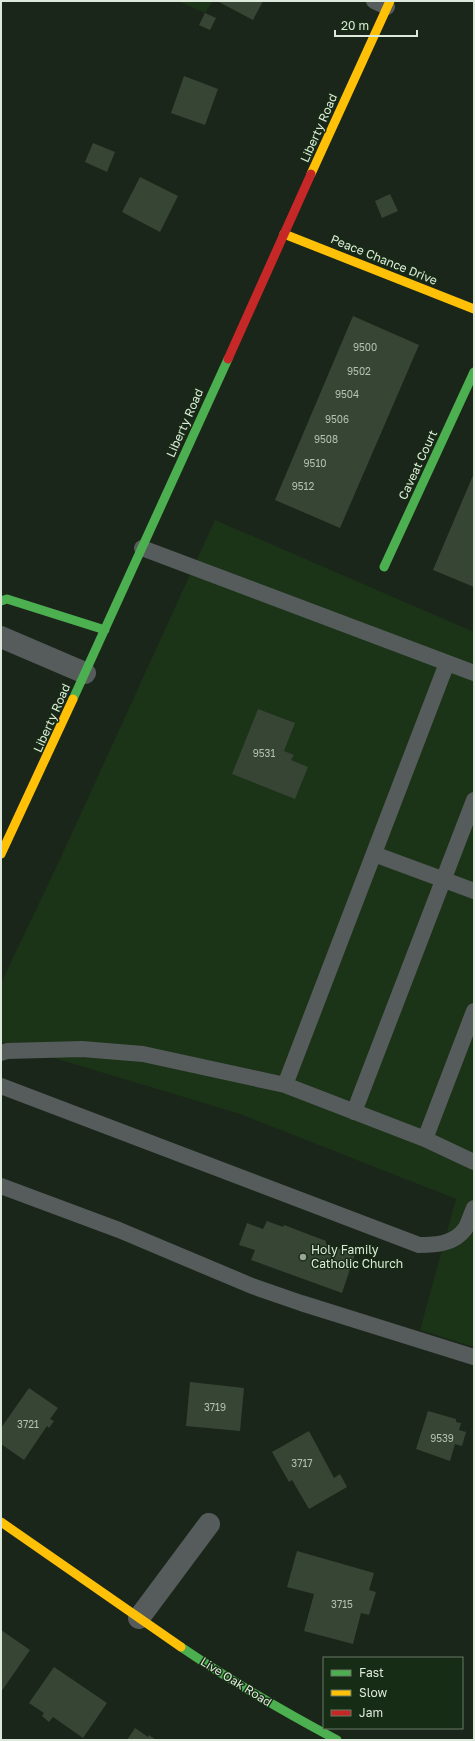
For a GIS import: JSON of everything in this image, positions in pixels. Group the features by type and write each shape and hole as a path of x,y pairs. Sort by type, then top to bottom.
{"main road":[{"name":"Liberty Road","path":"1,854 28,799 284,234 384,3"},
{"name":"Peace Chance Drive","path":"284,234 474,309"},
{"name":"Caveat Court","path":"384,567 474,372"},
{"path":"1,600 7,599 105,630"},
{"name":"Live Oak Road","path":"1,1522 210,1668 283,1711 338,1740"}],"street":[{"path":"1,637 85,673"},
{"path":"139,1618 209,1524"}],"lane":[{"path":"142,548 474,673"},
{"path":"285,1085 447,663"},
{"path":"354,1112 474,800"},
{"path":"374,854 474,891"},
{"path":"425,1139 474,1011"},
{"path":"1,1053 7,1051 82,1049 143,1054 285,1085 425,1139 474,1162"},
{"path":"1,1086 419,1245 437,1245 453,1240 465,1229 474,1208"},
{"path":"1,1186 119,1230 252,1286 301,1303 474,1357"}],"shaded area":[{"path":"178,1 213,1 205,13"},
{"path":"215,520 474,632 474,1347 420,1330 456,1199 240,1114 1,1042 1,983 62,855"}],"building":[{"path":"217,1 263,1 253,20"},
{"path":"205,13 216,18 210,30 199,25"},
{"path":"184,76 218,89 205,125 171,113"},
{"path":"93,143 115,152 107,172 85,162"},
{"path":"140,177 178,196 160,232 122,212"},
{"path":"390,194 398,211 382,218 375,201"},
{"path":"353,316 419,345 340,528 275,500"},
{"path":"474,473 474,587 433,570"},
{"path":"258,709 295,723 284,751 294,755 291,760 308,767 295,799 232,774"},
{"name":"Holy Family Catholic Church","path":"267,1221 283,1227 284,1225 326,1241 326,1244 355,1254 342,1293 251,1260 255,1250 239,1245 247,1223 263,1229"},
{"path":"190,1382 244,1388 240,1431 186,1426"},
{"path":"29,1388 58,1408 50,1419 54,1421 49,1428 47,1426 24,1460 1,1444 1,1428"},
{"path":"428,1411 456,1419 456,1422 461,1423 459,1430 466,1432 462,1446 455,1444 450,1461 416,1449"},
{"path":"309,1431 334,1478 340,1474 347,1487 309,1509 292,1480 289,1482 272,1452"},
{"path":"297,1551 374,1573 369,1590 376,1592 369,1615 361,1613 353,1644 304,1631 314,1594 287,1587"},
{"path":"1,1630 30,1650 1,1692"},
{"path":"54,1667 107,1703 83,1738 53,1717 49,1722 42,1716 44,1713 29,1703"},
{"path":"135,1728 148,1737 149,1735 156,1740 127,1740"}],"traffic: fast":[{"path":"73,699 228,359"},
{"path":"384,567 474,372"},
{"path":"1,601 7,599 105,630"},
{"path":"181,1647 219,1672 337,1740"}],"traffic: slow":[{"path":"311,174 390,1"},
{"path":"284,234 474,309"},
{"path":"1,854 73,699"},
{"path":"1,1522 181,1647"}],"traffic: jam":[{"path":"228,359 311,174"}],"place":[{"name":"Holy Family Catholic Church","path":"303,1257"}]}
